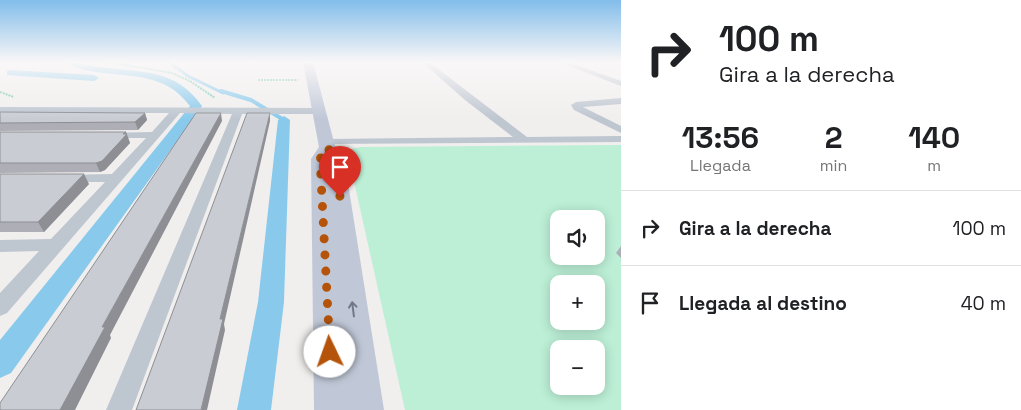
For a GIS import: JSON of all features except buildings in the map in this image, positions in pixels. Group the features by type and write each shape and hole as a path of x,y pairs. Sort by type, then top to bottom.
{"main road":[{"path":"312,81 326,144 335,158 365,410"},
{"path":"326,144 320,159 333,410"}],"street":[{"path":"448,81 524,140"},
{"path":"621,101 576,105 577,108 621,130"},
{"path":"0,110 318,111"},
{"path":"0,307 177,111"},
{"path":"119,410 228,111"},
{"path":"97,135 155,135"},
{"path":"326,144 621,139"},
{"path":"49,178 117,178"},
{"path":"0,246 55,245"}],"path":[{"path":"190,81 216,98 228,111"}],"green space":[{"path":"621,145 621,410 405,410 347,150 360,147"}],"waterway":[{"path":"0,363 196,106 185,91 169,81"},
{"path":"199,81 223,93"},
{"path":"221,91 251,100 284,120"},
{"path":"254,410 271,302 284,120"}],"route":[{"path":"330,352 320,159 327,147 335,158 340,197"}]}
